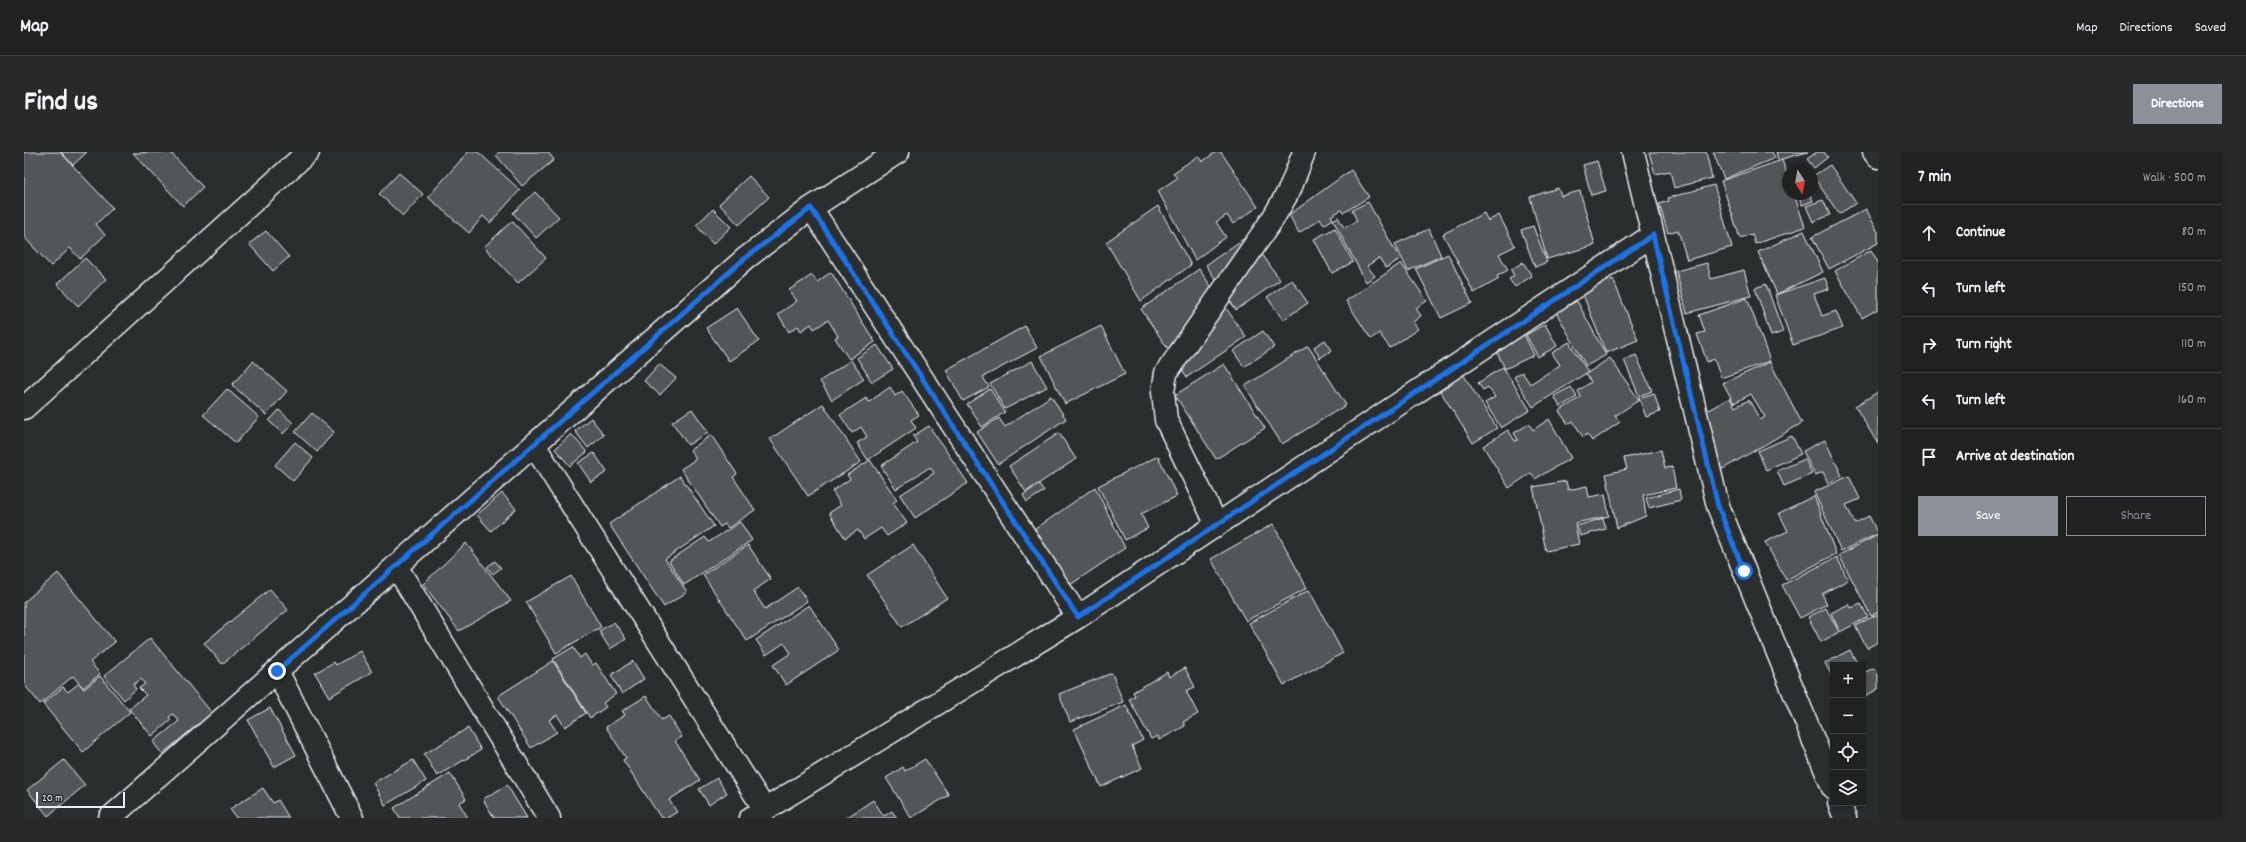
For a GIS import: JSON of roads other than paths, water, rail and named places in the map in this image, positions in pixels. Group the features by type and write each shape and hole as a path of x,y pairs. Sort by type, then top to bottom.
{"street":[{"path":"24,408 308,152"},
{"path":"110,818 744,259 811,208 898,152"},
{"path":"1217,525 1166,420 1163,392 1166,373 1272,220 1290,189 1304,152"},
{"path":"1633,152 1718,506 1830,781"},
{"path":"1874,152 1878,157"},
{"path":"811,208 1078,617"},
{"path":"534,445 758,814 1078,617 1653,235"},
{"path":"396,566 549,818"},
{"path":"277,671 352,818"},
{"path":"1840,806 1845,818"}]}
